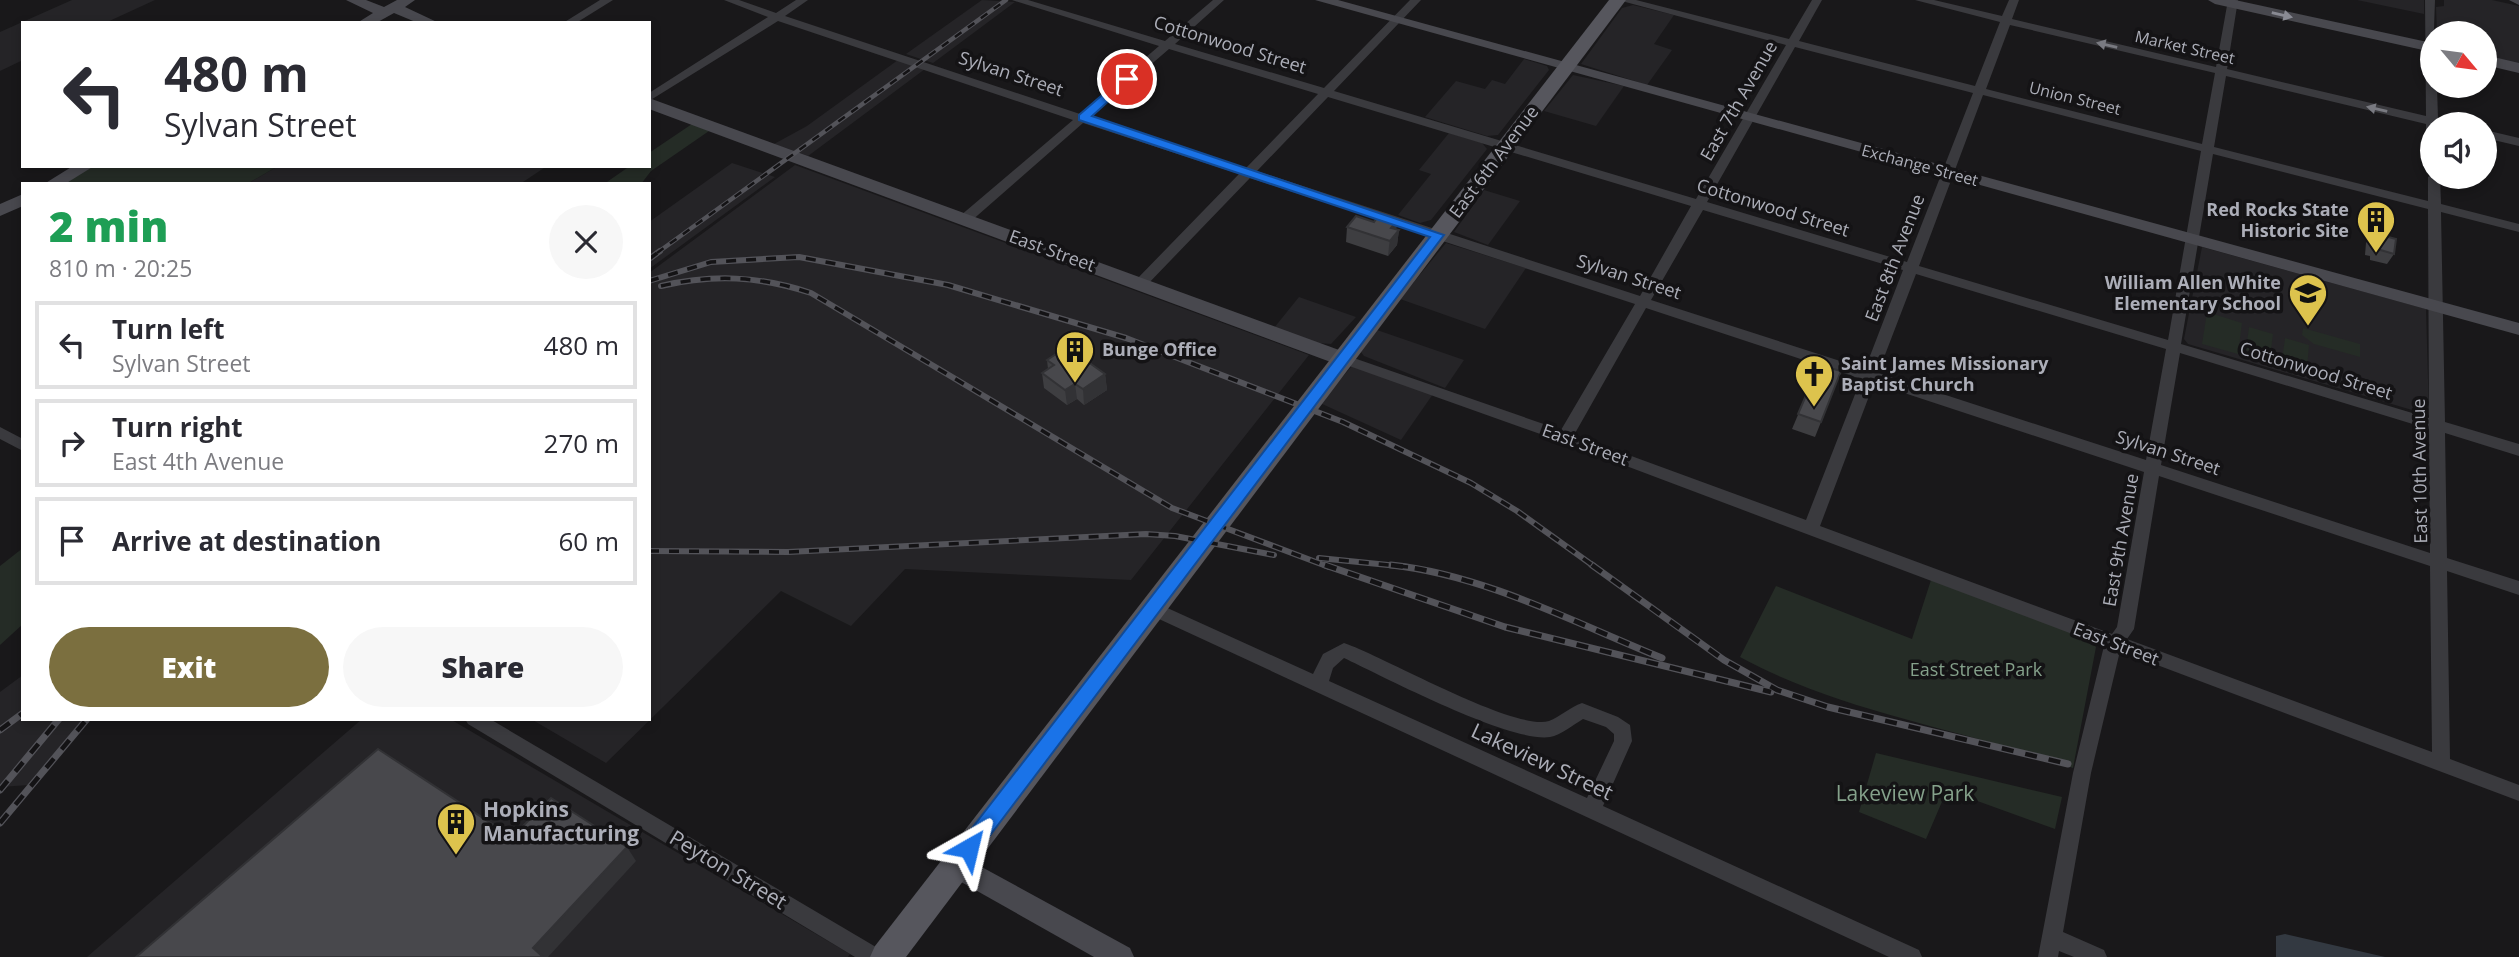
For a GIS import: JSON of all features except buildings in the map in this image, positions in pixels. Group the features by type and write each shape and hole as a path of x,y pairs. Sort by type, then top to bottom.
{"main road":[{"name":"East 6th Avenue","path":"886,957 1618,0"}],"street":[{"path":"353,0 425,21"},
{"path":"368,21 408,0"},
{"path":"571,21 608,0"},
{"name":"Sylvan Street","path":"729,0 2519,588"},
{"path":"651,99 803,0"},
{"name":"Cottonwood Street","path":"1017,0 2519,450"},
{"path":"965,219 1219,0"},
{"name":"Exchange Street","path":"1322,0 2519,329"},
{"path":"1140,284 1416,0"},
{"name":"Union Street","path":"1623,0 2519,228"},
{"name":"East 7th Avenue","path":"1565,437 1817,0"},
{"name":"Market Street","path":"1920,0 2420,119"},
{"name":"East 8th Avenue","path":"1811,529 2014,0"},
{"path":"2215,0 2420,45"},
{"path":"2430,0 2431,21"},
{"name":"East 9th Avenue","path":"2049,947 2082,774 2107,664 2116,643 2126,629 2233,2"},
{"path":"2497,63 2519,68"},
{"name":"East Street","path":"651,101 1343,359 1565,437 2519,793"},
{"path":"2497,137 2519,142"},
{"path":"56,182 82,168"},
{"name":"East 10th Avenue","path":"2434,189 2441,562 2441,764"},
{"path":"0,211 21,200"},
{"path":"0,432 21,445"},
{"name":"Lakeview Street","path":"1152,608 1912,957"},
{"path":"1320,685 1326,662 1332,654 1344,650 1476,711 1533,727 1549,729 1582,711 1612,722 1623,731 1623,741 1591,810"},
{"name":"Peyton Street","path":"477,721 874,957"},
{"path":"956,865 1120,957"},
{"path":"2049,947 2097,957"}],"shaded area":[{"path":"72,0 155,0 109,21 25,21"},
{"path":"982,0 1015,2 933,63 906,54"},
{"path":"2357,0 2424,0 2424,14"},
{"path":"2444,0 2492,0 2519,6 2519,64 2497,59 2497,21 2437,21 2436,7 2444,6"},
{"path":"1633,5 1674,15 1654,44 1672,50 1647,85 1581,64 1622,8"},
{"path":"21,23 21,61 0,71 0,32"},
{"path":"1524,59 1547,66 1549,70 1498,135 1487,136 1425,117 1456,81 1485,89 1492,80 1505,84"},
{"path":"898,60 925,69 808,156 774,144 807,126"},
{"path":"1573,75 1624,86 1596,126 1544,111"},
{"path":"1449,133 1482,143 1487,149 1431,220 1420,223 1398,215 1431,174 1419,170"},
{"path":"732,163 775,177 651,268 651,221"},
{"path":"795,165 1309,355 1131,580 905,569 851,626 781,591 651,719 651,272"},
{"path":"275,168 544,168 523,182 250,182"},
{"path":"1484,190 1520,201 1488,245 1454,232"},
{"path":"1446,243 1526,268 1485,329 1400,299"},
{"name":"William Allen White Elementary School","path":"2202,247 2426,309 2429,415 2188,344 2184,339"},
{"path":"1299,297 1356,317 1331,344 1318,343 1274,328"},
{"path":"1377,330 1464,360 1445,388 1364,356 1361,352"},
{"path":"1352,366 1433,394 1401,440 1320,403"},
{"path":"21,676 21,721 83,721 29,785 0,787 0,692"},
{"path":"360,721 453,721 850,954 848,957 87,957"},
{"path":"534,721 649,721 606,763"},
{"path":"2285,934 2385,957 2276,957 2276,936"}],"green space":[{"path":"692,124 709,131 651,171 643,182 607,182 627,168 651,168 651,152"},
{"path":"89,168 275,168 250,182 65,181"},
{"path":"2207,312 2242,323 2238,354 2202,344"},
{"path":"2249,327 2273,334 2270,357 2246,350"},
{"path":"2303,328 2360,344 2360,357 2314,344 2302,335"},
{"path":"2285,338 2309,345 2307,369 2282,361"},
{"path":"21,550 21,626 0,645 0,566"},
{"name":"East Street Park","path":"1931,580 2089,639 2096,647 2073,768 1862,707 1821,693 1740,657 1776,586 1912,639"},
{"name":"Lakeview Park","path":"1876,753 2062,797 2055,829 1947,790 1926,839 1859,812"}],"railway":[{"path":"657,253 1006,0"},
{"path":"651,258 660,251"},
{"path":"651,280 711,262 799,257 948,285 1126,338 1343,422 1471,483 1517,511 1595,567"},
{"path":"661,286 718,278 755,280 811,293 1172,508 1329,567"},
{"path":"651,551 788,552 1146,534 1175,536 1274,555"},
{"path":"1319,558 1398,566"},
{"path":"1325,565 1505,627 1771,692"},
{"path":"1391,565 1398,566"},
{"path":"1592,565 1724,660 1777,690 1828,707 2068,764"},
{"path":"1398,566 1408,567"},
{"path":"1398,566 1426,570 1495,590 1662,658"},
{"path":"0,730 21,714"},
{"path":"0,790 57,721"},
{"path":"0,823 85,721"}],"place":[{"name":"Red Rocks State Historic Site","path":"2376,254"},
{"name":"William Allen White Elementary School","path":"2308,327"},
{"name":"Bunge Office","path":"1075,384"},
{"name":"Saint James Missionary Baptist Church","path":"1814,408"},
{"name":"Hopkins Manufacturing","path":"456,856"}],"route":[{"path":"969,848 1438,235 1083,117 1127,79"}]}
